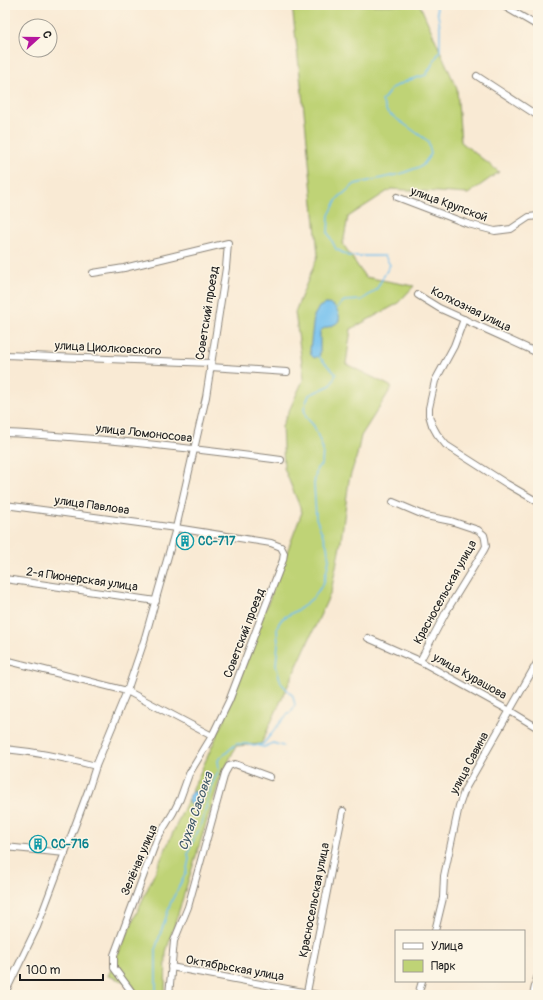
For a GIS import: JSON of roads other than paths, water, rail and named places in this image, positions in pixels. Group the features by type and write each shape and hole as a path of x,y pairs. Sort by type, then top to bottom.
{"street":[{"path":"502,5 538,26"},
{"path":"477,76 538,116"},
{"name":"улица Крупской","path":"397,196 468,224 495,231 511,229 529,217 538,216"},
{"name":"Советский проезд","path":"5,993 37,927 96,766 127,691 156,601 176,528 206,397 226,268 228,243 124,268 93,273"},
{"name":"Колхозная улица","path":"418,295 439,308 538,353"},
{"path":"464,319 454,346 435,381 429,408 429,415 432,425 446,445 538,502"},
{"name":"улица Циолковского","path":"5,355 211,365 287,372"},
{"name":"улица Ломоносова","path":"5,433 56,435 194,449 281,460"},
{"name":"Красносельская улица","path":"393,502 426,516 451,521 478,530 485,539 486,546 484,550 446,612 420,661"},
{"name":"улица Павлова","path":"5,505 176,528"},
{"name":"Советский проезд","path":"176,528 271,543 281,547 284,552 283,560 237,682 212,736"},
{"name":"2-я Пионерская улица","path":"5,579 156,601"},
{"name":"улица Курашова","path":"368,638 420,661 538,728"},
{"path":"5,660 127,691 212,736"},
{"name":"улица Савина","path":"435,930 443,898 444,876 458,806 473,773 538,661"},
{"name":"Зелёная улица","path":"134,995 114,968 114,955 157,839 180,799 189,774 212,736"},
{"path":"5,749 31,752 96,766"},
{"path":"169,995 174,940 188,907 225,773 229,766 235,764 270,777"},
{"name":"Красносельская улица","path":"307,992 343,811"},
{"path":"5,847 65,853"},
{"name":"Октябрьская улица","path":"171,967 319,995"},
{"path":"534,995 538,978"},
{"path":"418,995 422,982"}],"water":[{"path":"325,304 332,305 336,308 339,319 335,324 320,331 320,354 314,358 311,355 310,350 314,316 319,307"},
{"path":"193,791 203,795 201,803 198,807 189,804 188,801 190,794"}],"waterway":[{"name":"Сухая Сасовка","path":"335,310 344,301 362,300 376,290 390,265 385,256 349,256 336,249 328,233 329,215 338,198 355,184 400,174 422,166 431,154 428,141 387,112 382,101 392,88 409,80 426,75 440,51 440,26 436,5"},
{"name":"Сухая Сасовка","path":"156,995 156,947 171,902 186,873 189,859 189,849 202,823 212,784 219,770 218,760 236,744 247,744 254,746 263,744 285,717 293,710 295,705 293,696 281,683 276,665 278,644 277,629 283,618 301,608 315,596 324,582 329,560 327,546 316,518 314,484 317,468 322,464 323,449 314,426 306,417 304,408 309,395 331,385 336,374 317,355"},
{"path":"259,746 264,747 273,743 283,746"}],"place":[{"name":"СС-717","path":"185,541"},
{"name":"СС-716","path":"38,844"}]}
